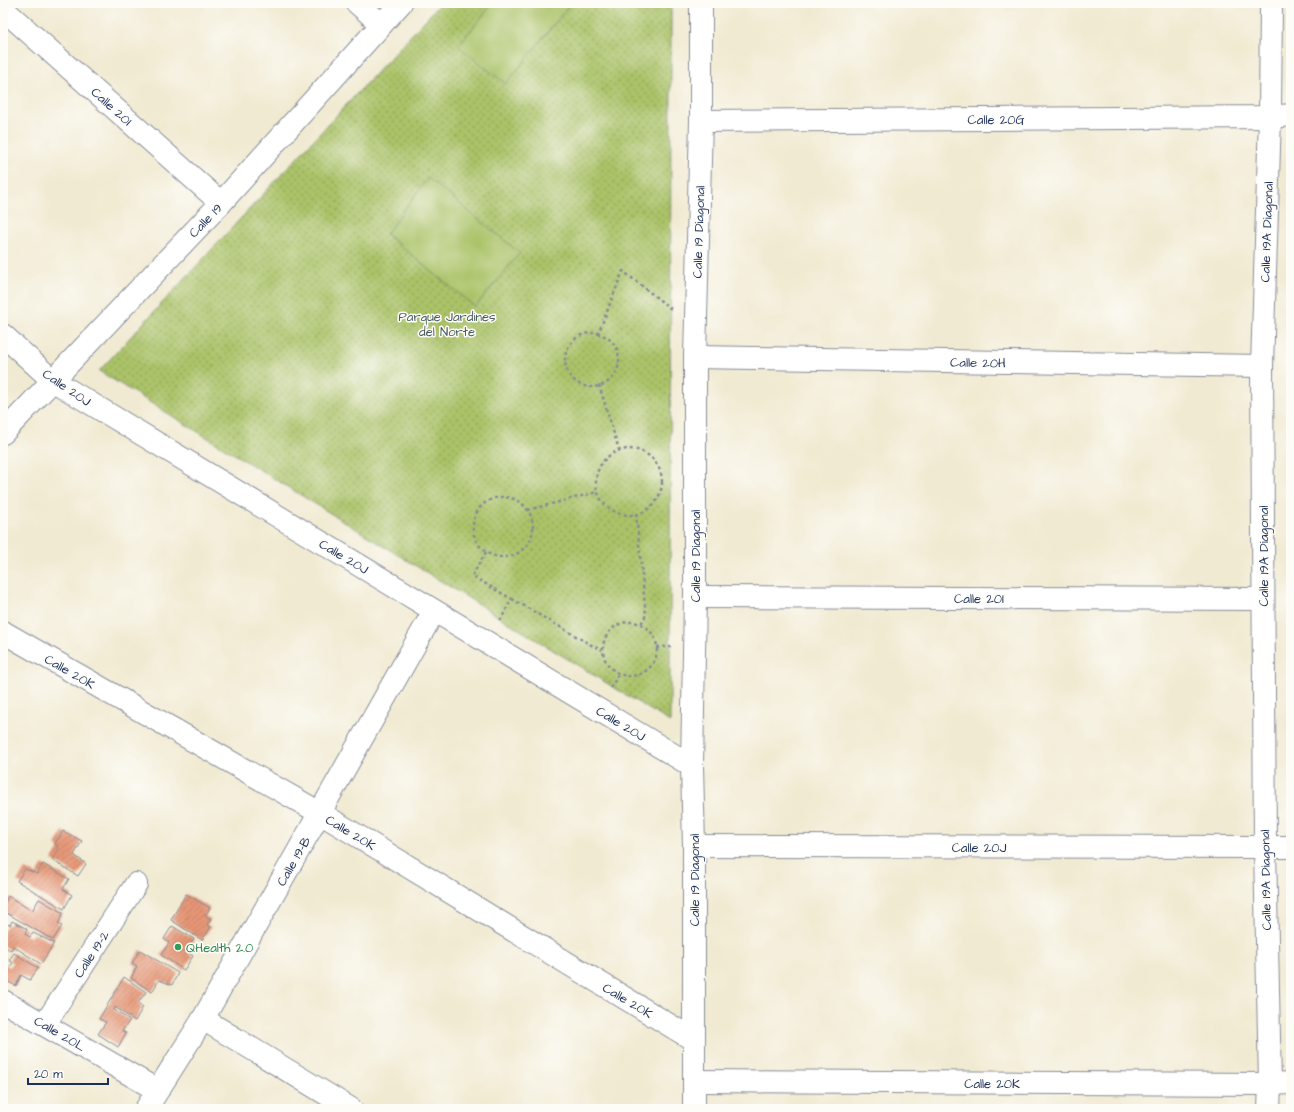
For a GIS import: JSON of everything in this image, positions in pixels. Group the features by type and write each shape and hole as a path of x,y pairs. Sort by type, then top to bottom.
{"street":[{"path":"357,3 381,24"},
{"name":"Calle 19","path":"3,432 222,203 400,3"},
{"name":"Calle 19 Diagonal","path":"694,1109 694,846 692,766 696,597 695,328 702,121 701,3"},
{"name":"Calle 19A Diagonal","path":"1269,1109 1280,1084 1265,848 1262,366 1281,116 1271,3"},
{"name":"Calle 20I","path":"3,9 222,203"},
{"name":"Calle 20G","path":"702,121 1281,116"},
{"name":"Calle 20J","path":"3,336 52,380 692,766"},
{"name":"Calle 20H","path":"695,357 1262,366"},
{"name":"Calle 20I","path":"696,597 1263,599"},
{"name":"Calle 19-B","path":"146,1109 203,1019 434,611"},
{"name":"Calle 20K","path":"3,632 320,813 694,1040"},
{"name":"Calle 20J","path":"694,846 1291,847"},
{"name":"Calle 19-2","path":"45,1024 136,884"},
{"name":"Calle 20L","path":"3,1001 157,1090"},
{"path":"203,1019 351,1109"},
{"name":"Calle 20K","path":"694,1081 1280,1084"}],"path":[{"path":"598,334 623,271 695,328"},
{"path":"598,334 613,343 617,351 617,368 613,376 607,382 599,385 591,387 582,385 575,381 569,374 565,365 567,348 573,340 580,335 598,334"},
{"path":"599,385 620,450"},
{"path":"630,449 640,451 650,456 657,465 662,476 662,487 658,498 651,507 641,513 630,515 619,514 609,508 602,501 597,492 596,481 600,466 610,455 620,450 630,449"},
{"path":"528,510 597,492"},
{"path":"502,496 511,497 521,502 533,519 533,530 530,540 525,548 516,554 506,557 495,557 486,552 478,546 472,528 473,518 477,510 484,502 492,498 502,496"},
{"path":"636,514 646,615 641,624"},
{"path":"486,552 472,576 602,650"},
{"path":"487,642 512,599"},
{"path":"624,622 641,624 649,630 655,637 657,647 656,656 652,665 646,672 637,676 618,674 611,670 602,655 602,650 604,638 609,630 624,622"}],"green space":[{"name":"Parque Jardines del Norte","path":"441,3 671,3 670,722 99,371"},
{"path":"493,3 571,3 506,84 458,46"},
{"path":"428,178 520,253 475,307 386,234"}],"building":[{"path":"63,831 82,841 74,855 86,864 78,876 52,860 59,848 55,844"},
{"path":"43,864 69,879 63,889 72,895 64,909 17,881 25,869 37,874"},
{"path":"186,894 210,908 205,916 211,919 207,925 211,927 202,940 171,920"},
{"path":"8,896 32,911 39,899 63,913 58,924 62,926 53,940 3,911 3,907"},
{"path":"12,921 27,929 25,934 30,937 33,933 54,943 41,964 13,946 11,950 3,946 3,932 7,924 10,925"},
{"name":"QHealth 2.0","path":"172,926 194,939 186,951 193,956 184,970 161,955 169,943 164,939"},
{"path":"140,950 178,973 172,985 159,980 152,992 131,978 137,966 132,963"},
{"path":"14,953 38,968 30,980 21,975 16,986 3,979 3,963 10,967 13,963 9,960"},
{"path":"124,977 146,992 138,1003 143,1007 135,1021 115,1007 114,1010 130,1020 122,1031 126,1033 118,1047 98,1034 106,1022 99,1019"}],"place":[{"name":"QHealth 2.0","path":"178,947"}]}
